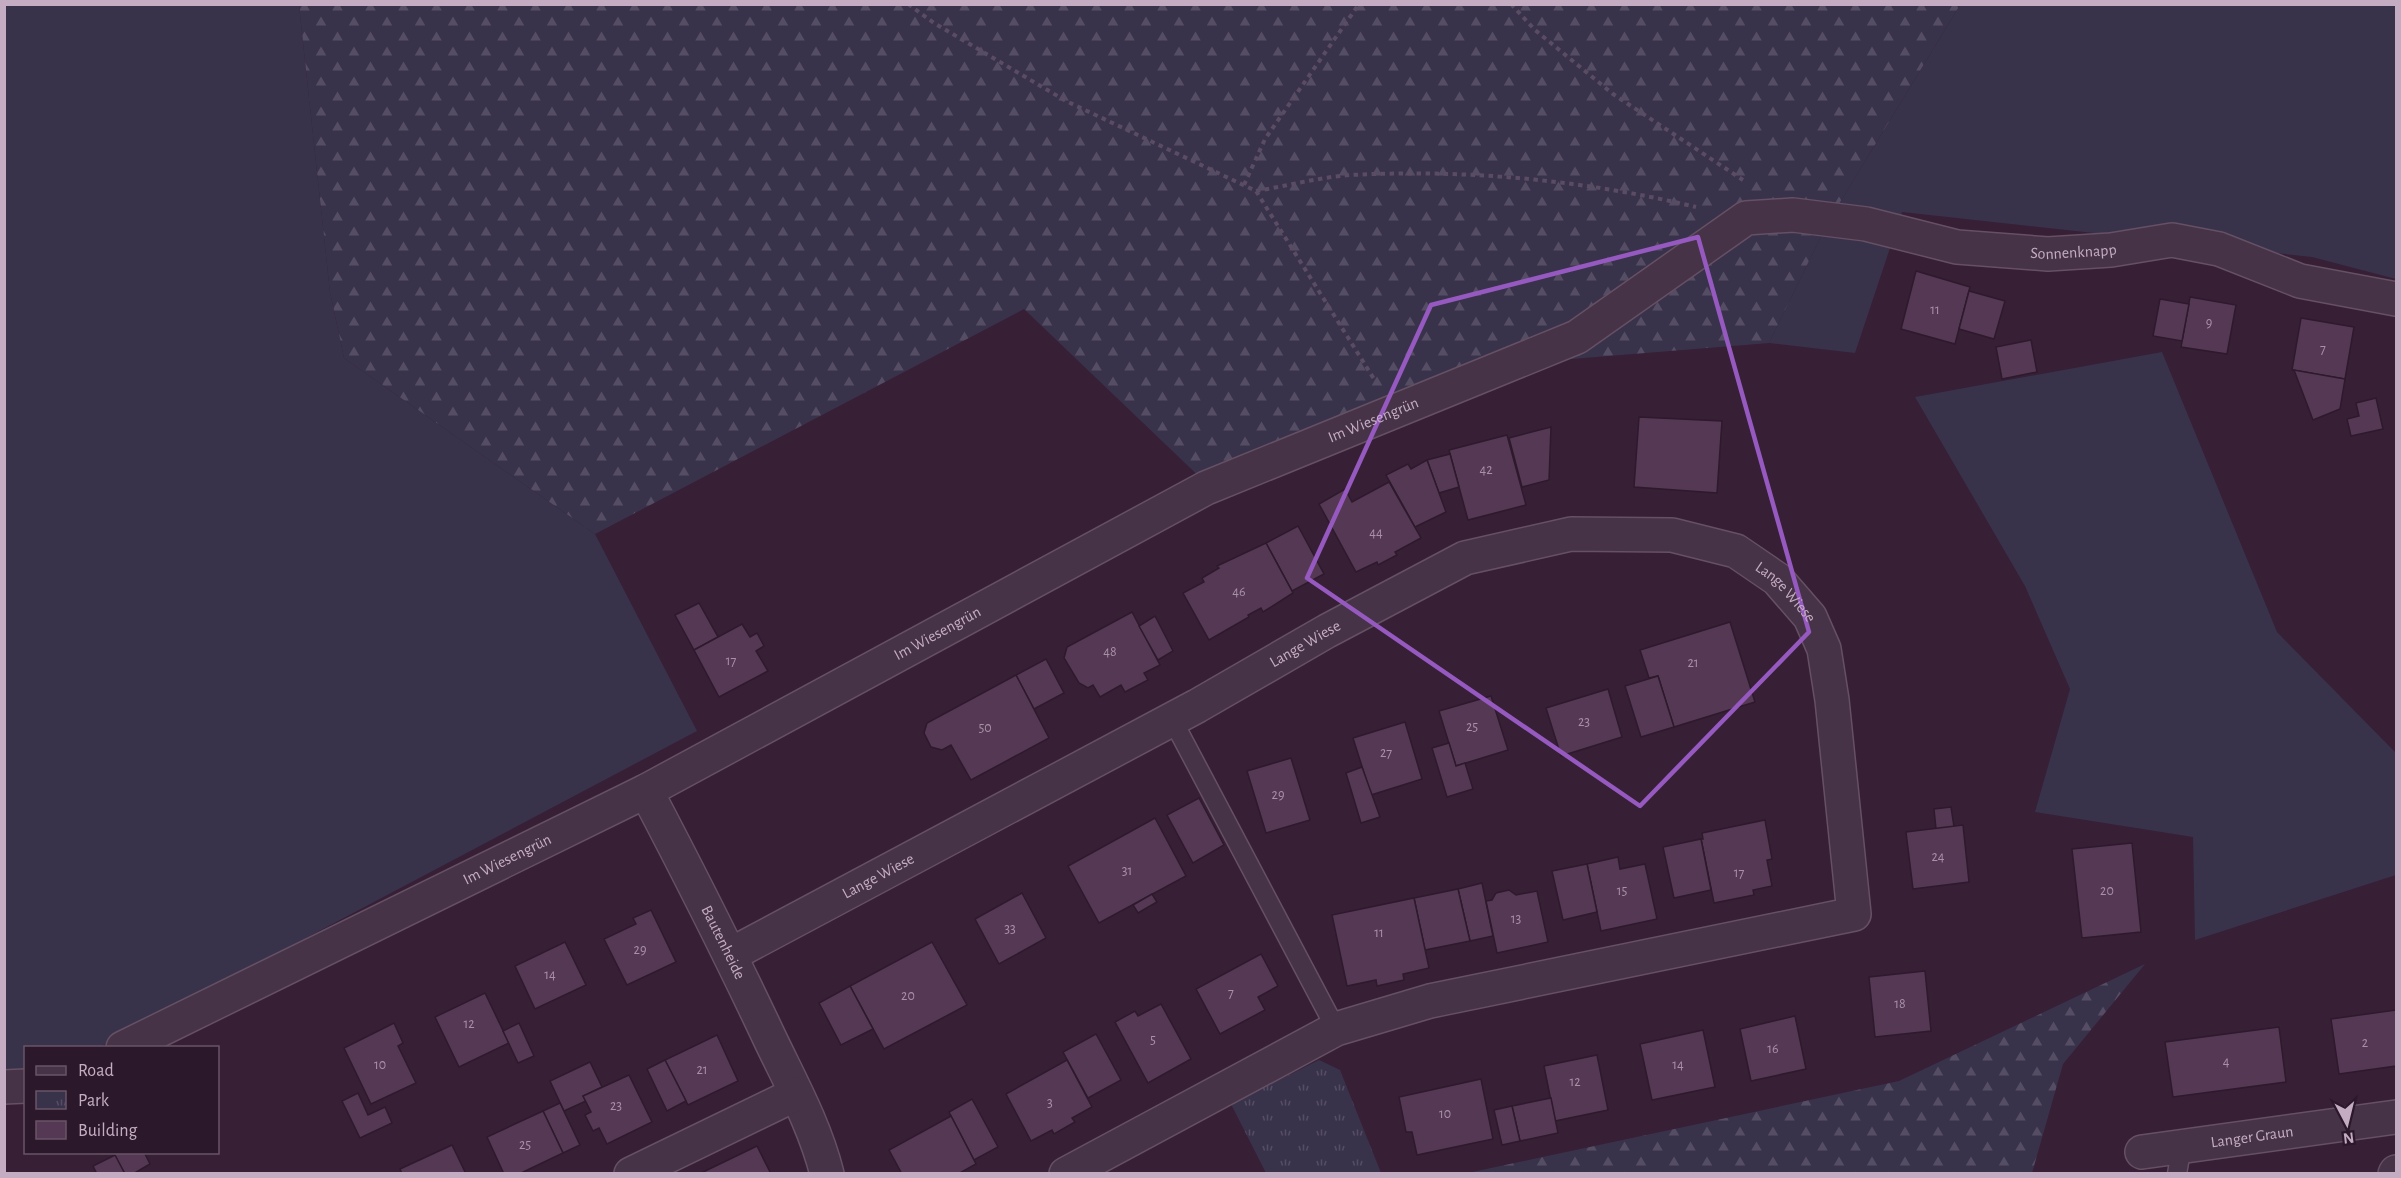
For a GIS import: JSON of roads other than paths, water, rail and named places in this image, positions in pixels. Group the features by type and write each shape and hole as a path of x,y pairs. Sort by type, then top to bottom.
{"street":[{"name":"Sonnenknapp","path":"1746,218 1792,215 1866,224 1957,247 2048,254 2111,250 2172,240 2219,249 2300,281 2397,299"},
{"name":"Im Wiesengrün","path":"125,1046 646,790 1206,488 1577,337 1746,218"},
{"name":"Lange Wiese","path":"730,955 1172,719 1327,631 1465,558 1571,534 1672,535 1736,551 1777,579 1810,617 1824,649 1832,700 1854,914 1430,1000 1336,1029 1066,1173"},
{"name":"Bautenheide","path":"646,790 730,955 796,1094 815,1136 827,1173"},
{"path":"4,1087 24,1086"},
{"path":"631,1173 796,1094"},
{"name":"Langer Graun","path":"2142,1152 2179,1159 2397,1117"}],"lane":[{"path":"1172,719 1336,1029"}]}
